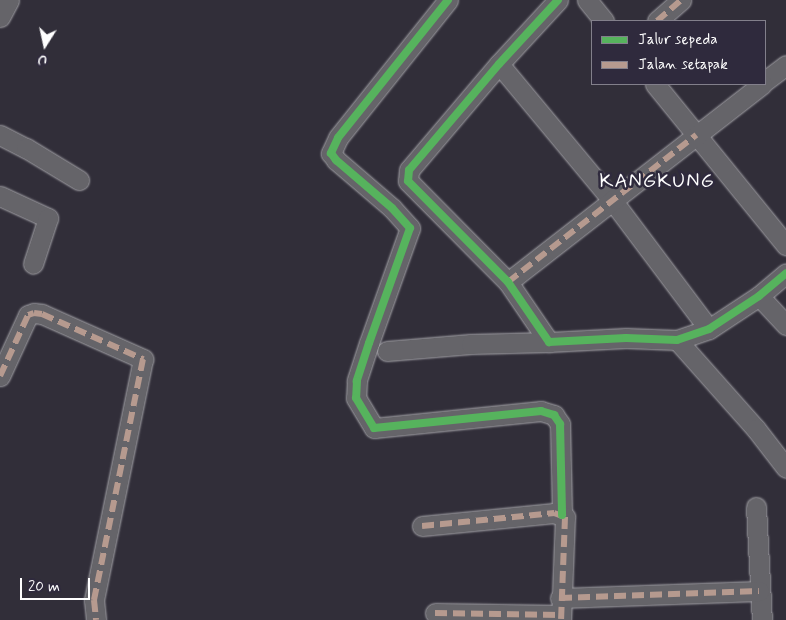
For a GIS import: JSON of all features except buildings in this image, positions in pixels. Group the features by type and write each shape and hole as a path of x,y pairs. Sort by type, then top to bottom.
{"street":[{"path":"0,17 9,0"},
{"path":"448,0 348,126 331,153 336,160 392,208 410,228 357,381 356,398 374,428 541,411 554,416 560,424 562,515"},
{"path":"549,342 508,282 408,181 407,175 409,170 499,64 558,0"},
{"path":"587,0 603,20"},
{"path":"658,20 682,0"},
{"path":"499,64 612,200 709,329"},
{"path":"766,81 786,65"},
{"path":"656,85 786,245"},
{"path":"508,282 760,85"},
{"path":"0,135 80,180"},
{"path":"0,196 48,218 33,264"},
{"path":"387,351 471,344 626,338 677,340 709,329 759,296 786,273"},
{"path":"759,296 786,324"},
{"path":"0,376 28,316 34,313 42,314 143,359 94,600 96,620"},
{"path":"677,340 756,429 786,468"},
{"path":"756,507 762,620"},
{"path":"422,526 554,513 566,517 561,611"},
{"path":"435,613 561,611 759,591"}],"marked path":[{"path":"658,20 681,0"},
{"path":"508,282 696,135"},
{"path":"0,376 28,315 34,313 42,314 143,359 94,600 96,620"},
{"path":"422,526 554,513 565,517 561,620"},
{"path":"560,598 759,591"},
{"path":"435,613 561,615"}],"cycle path":[{"path":"448,0 338,138 331,153 336,160 392,208 410,228 369,343 357,381 356,398 374,428 541,411 554,415 560,424 562,515"},
{"path":"558,0 499,64 409,170 408,181 508,282 549,342 626,338 677,340 709,329 759,296 786,273"}],"district":[{"name":"KANGKUNG","path":"657,181"}]}
